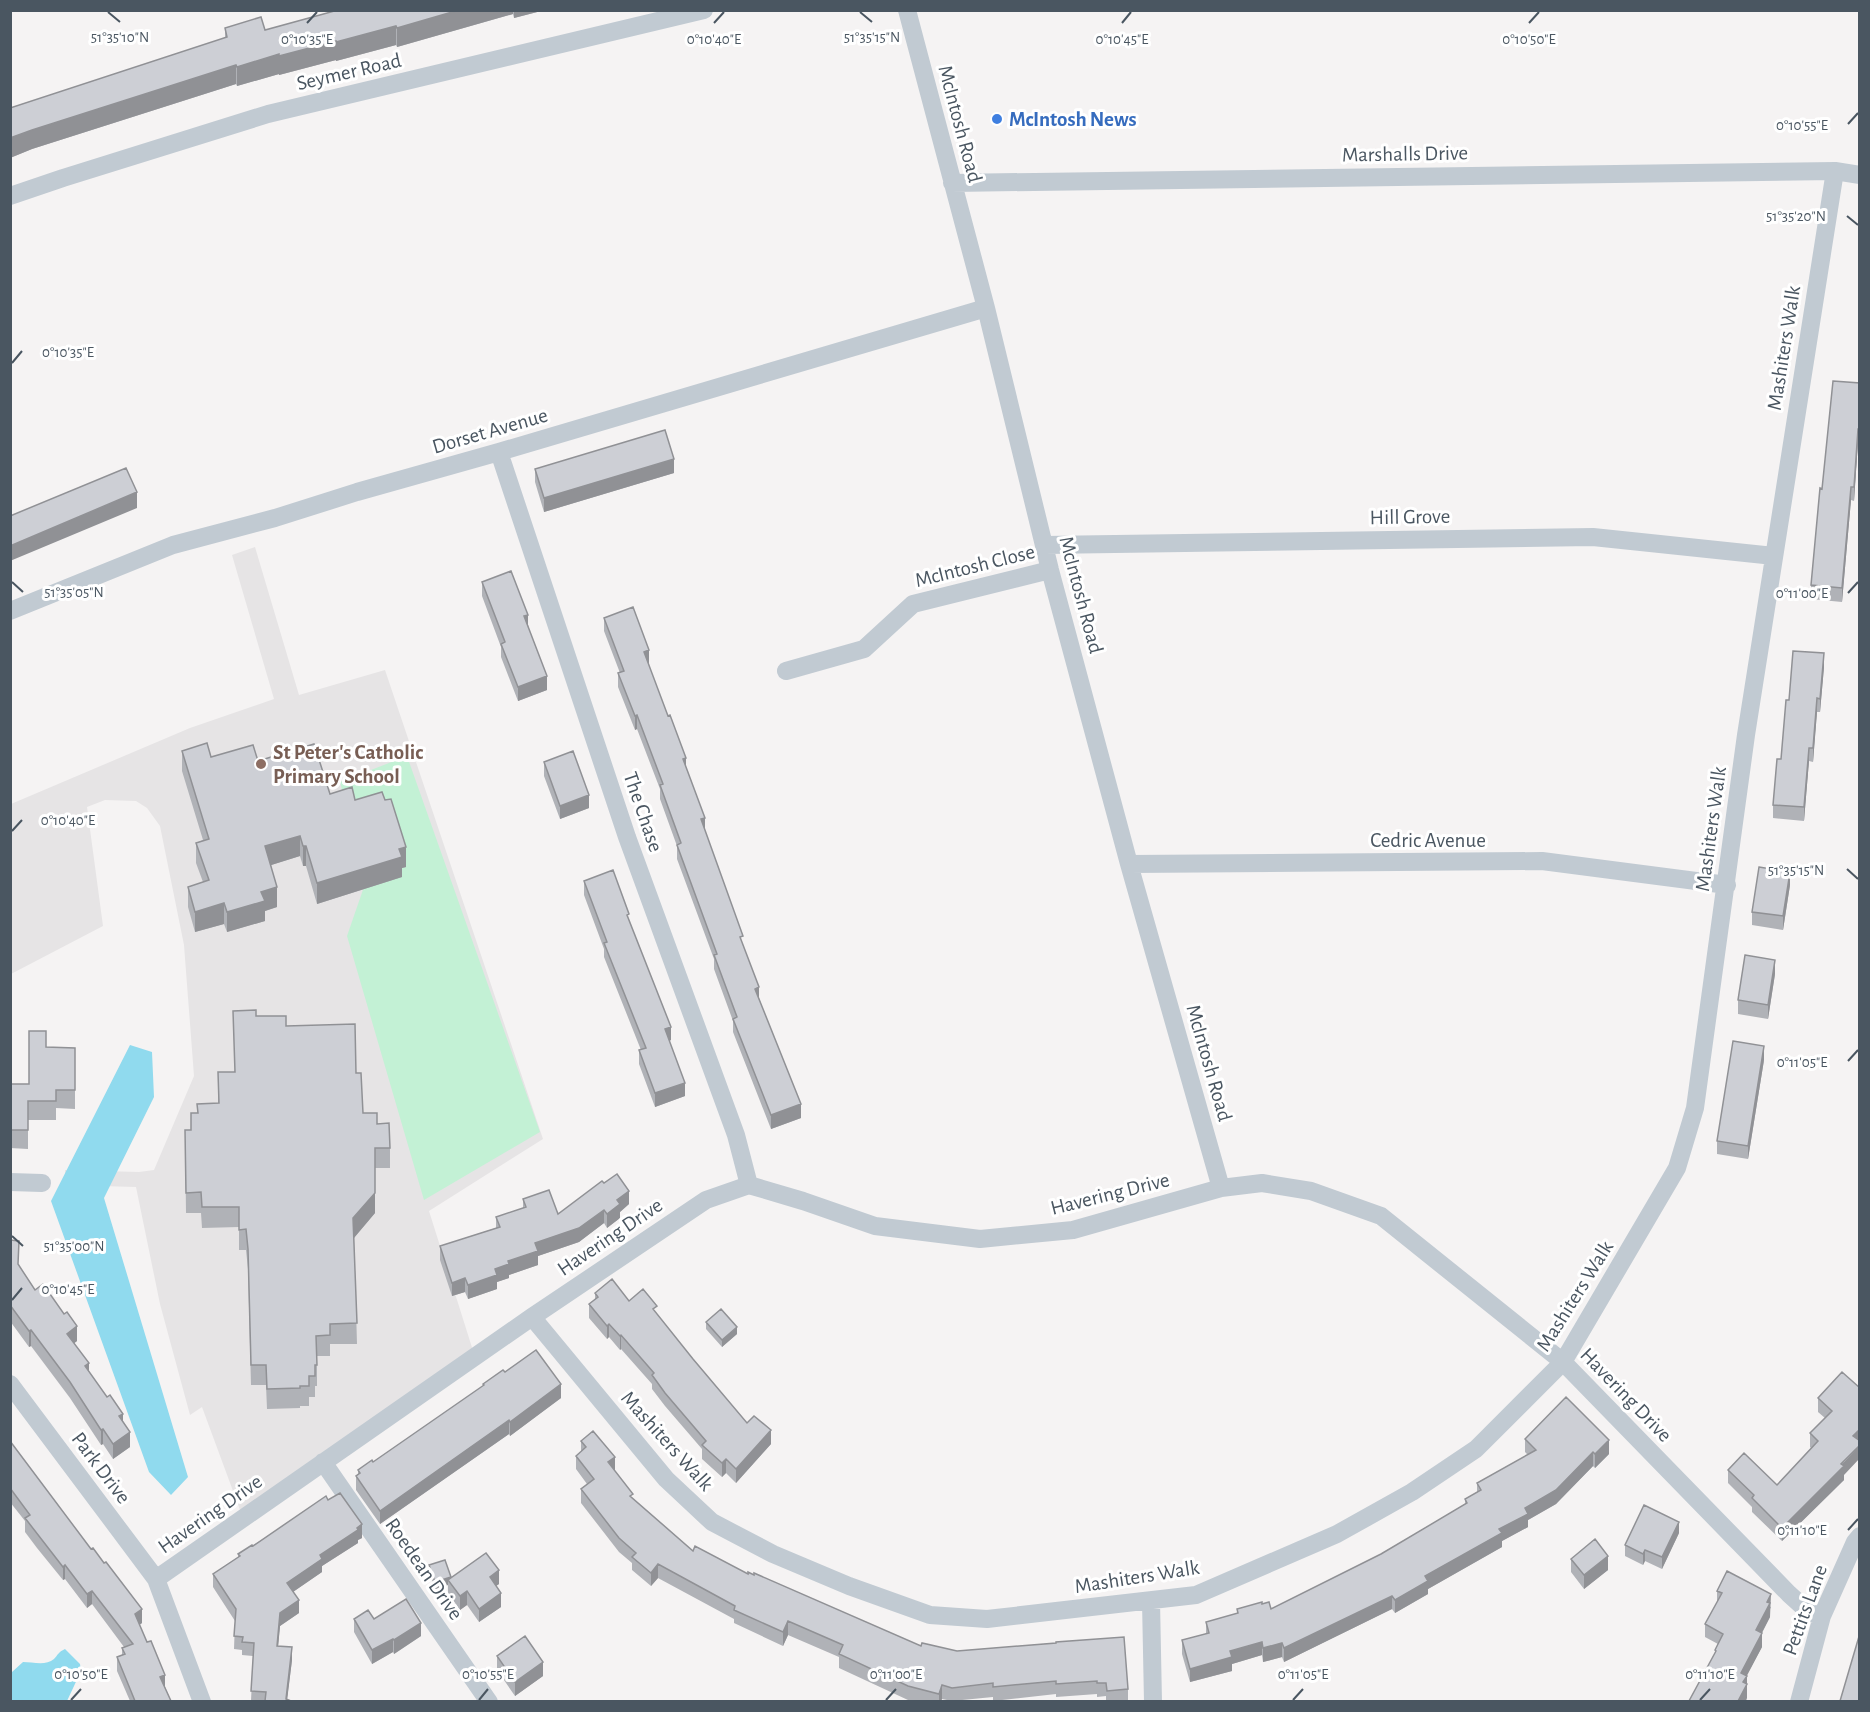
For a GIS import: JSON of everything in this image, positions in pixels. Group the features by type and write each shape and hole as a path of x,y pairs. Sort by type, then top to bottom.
{"street":[{"name":"Seymer Road","path":"10,196 268,114 704,10"},
{"name":"McIntosh Road","path":"907,10 986,308 1050,570 1129,864 1221,1188"},
{"name":"Marshalls Drive","path":"952,183 1835,171 1860,175"},
{"name":"Mashiters Walk","path":"532,1317 666,1479 712,1522 773,1554 849,1586 930,1615 987,1619 1196,1595 1263,1568 1337,1534 1412,1492 1476,1449 1563,1362 1677,1168 1695,1108 1746,735 1835,171"},
{"name":"Dorset Avenue","path":"10,611 173,545 275,518 986,308"},
{"name":"The Chase","path":"499,452 627,837 736,1135 749,1185"},
{"name":"Hill Grove","path":"1044,545 1593,537 1774,556"},
{"name":"McIntosh Close","path":"786,671 864,648 913,604 1050,570"},
{"name":"Cedric Avenue","path":"1129,864 1542,861 1726,885"},
{"path":"10,1182 42,1183"},
{"name":"Havering Drive","path":"156,1579 532,1317 706,1200 749,1185 875,1226 980,1239 1073,1230 1221,1188 1262,1183 1311,1191 1381,1216 1563,1362 1789,1594 1810,1613 1822,1617"},
{"name":"Park Drive","path":"10,1384 156,1579 201,1701"},
{"name":"Roedean Drive","path":"323,1462 489,1701"},
{"name":"Pettits Lane","path":"1799,1701 1822,1617 1855,1542 1860,1536"},
{"path":"1151,1601 1153,1701"}],"shaded area":[{"path":"255,547 299,695 385,670 543,1139 429,1211 475,1357 243,1518 202,1407 190,1415 160,1304 136,1187 65,1185 65,1170 139,1172 154,1170 194,1076 184,945 160,826 147,808 136,801 105,800 87,807 103,926 11,974 11,804 190,728 274,699 232,555"}],"green space":[{"path":"407,756 540,1132 424,1200 347,936 366,881 340,782"}],"water":[{"path":"130,1045 152,1052 154,1097 104,1198 188,1477 171,1495 149,1472 51,1201"},
{"path":"65,1649 80,1664 81,1671 67,1701 11,1701 12,1672 23,1662 51,1661"}],"building":[{"path":"338,10 459,10 397,28 396,26 279,56 279,54 237,67 236,65 10,138 10,108 227,37 225,28 261,17 265,30"},
{"path":"1833,381 1860,383 1860,429 1858,429 1854,487 1851,487 1842,588 1811,585"},
{"path":"665,430 674,459 544,498 535,469"},
{"path":"126,468 137,492 10,546 10,516"},
{"path":"511,571 528,615 524,616 547,676 518,687 501,644 505,642 482,582"},
{"path":"633,607 649,650 644,652 686,758 683,759 705,818 701,819 743,936 740,937 759,987 755,989 801,1104 771,1115 733,1019 737,1017 714,955 717,954 677,845 681,843 660,785 663,784 637,715 635,716 618,673 624,671 604,618"},
{"path":"1793,651 1824,653 1813,748 1809,748 1804,807 1773,805 1777,759 1781,759 1786,700 1789,700"},
{"path":"207,743 211,757 253,745 258,761 314,744 330,794 352,787 355,800 382,792 385,800 391,799 406,847 399,849 402,857 317,883 306,846 303,846 300,836 265,846 277,887 261,892 265,901 227,912 224,903 195,912 188,887 209,880 196,843 209,839 182,751"},
{"path":"573,751 589,795 560,806 544,762"},
{"path":"1759,867 1790,872 1783,916 1752,912"},
{"path":"613,870 629,914 627,915 671,1027 665,1029 685,1083 655,1093 639,1050 646,1048 604,943 607,942 584,881"},
{"path":"1745,955 1775,960 1768,1005 1738,1000"},
{"path":"256,1010 256,1016 286,1016 286,1026 355,1024 356,1073 361,1073 363,1113 377,1113 377,1124 389,1123 390,1148 375,1148 375,1193 353,1218 357,1323 330,1324 330,1335 316,1336 315,1376 309,1376 309,1386 300,1386 300,1388 267,1389 266,1365 251,1365 248,1249 246,1229 239,1230 239,1207 202,1207 201,1192 186,1193 185,1130 191,1130 191,1113 198,1113 197,1104 219,1103 218,1072 235,1072 233,1011"},
{"path":"29,1031 46,1031 46,1047 75,1048 75,1090 56,1090 56,1101 28,1101 28,1130 10,1130 10,1084 29,1084"},
{"path":"1733,1041 1764,1046 1748,1146 1717,1141"},
{"path":"617,1174 629,1191 617,1200 620,1204 607,1214 604,1210 579,1228 535,1243 538,1251 508,1261 509,1264 495,1269 497,1275 468,1285 465,1278 452,1283 440,1246 500,1227 496,1217 526,1207 523,1199 549,1190 558,1214 602,1181 604,1183"},
{"path":"10,1240 19,1241 18,1264 35,1290 43,1284 64,1314 67,1312 77,1326 67,1334 89,1363 85,1366 107,1397 110,1395 123,1414 119,1416 130,1432 113,1444 103,1429 101,1430 70,1382 10,1305"},
{"path":"612,1279 629,1301 643,1289 657,1306 653,1309 747,1423 754,1416 771,1430 736,1469 726,1459 722,1463 702,1445 706,1441 665,1393 652,1375 654,1373 621,1335 609,1324 607,1326 589,1304 598,1297 595,1293"},
{"path":"721,1309 737,1327 722,1340 706,1322"},
{"path":"536,1350 561,1384 510,1422 509,1420 380,1511 356,1476 360,1473 358,1470 372,1460 373,1462 503,1370 505,1372"},
{"path":"1842,1372 1860,1388 1860,1429 1853,1436 1860,1441 1860,1445 1841,1464 1844,1466 1782,1528 1752,1498 1754,1495 1728,1470 1744,1453 1777,1485 1818,1441 1810,1433 1832,1411 1818,1398"},
{"path":"1566,1397 1609,1440 1595,1454 1593,1452 1556,1490 1525,1508 1528,1514 1499,1529 1502,1533 1425,1576 1428,1581 1395,1600 1392,1596 1284,1648 1282,1643 1263,1648 1262,1642 1230,1651 1232,1657 1190,1669 1182,1640 1209,1633 1206,1622 1238,1613 1237,1609 1262,1602 1262,1604 1269,1602 1271,1609 1381,1554 1467,1503 1465,1499 1481,1490 1477,1483 1536,1450 1525,1439"},
{"path":"593,1431 615,1457 608,1462 633,1494 630,1496 693,1551 695,1546 748,1574 748,1572 754,1575 754,1573 921,1646 922,1643 957,1651 1124,1637 1128,1689 1107,1691 1106,1683 1097,1683 1097,1681 1056,1684 1056,1681 993,1687 993,1683 952,1688 942,1685 939,1694 908,1686 839,1654 843,1645 788,1621 783,1632 734,1610 735,1606 658,1564 651,1573 632,1557 636,1553 619,1538 581,1489 594,1479 576,1456 586,1447 581,1441"},
{"path":"10,1441 91,1549 93,1548 104,1563 106,1562 142,1609 135,1614 147,1642 151,1641 165,1675 160,1677 171,1701 135,1701 117,1657 125,1654 122,1648 133,1644 92,1591 87,1594 25,1518 30,1515 10,1488"},
{"path":"340,1493 362,1524 357,1528 358,1530 320,1555 322,1559 287,1583 299,1600 280,1613 277,1646 292,1647 286,1699 291,1701 265,1701 266,1692 251,1691 254,1643 242,1642 243,1637 234,1636 236,1609 213,1574 240,1556 238,1554 326,1496 328,1500"},
{"path":"1644,1505 1679,1522 1662,1557 1645,1550 1643,1554 1625,1545"},
{"path":"1595,1539 1608,1556 1584,1575 1571,1559"},
{"path":"486,1553 499,1570 490,1577 501,1593 479,1609 467,1591 460,1596 448,1580"},
{"path":"445,1560 451,1577 435,1582 429,1565"},
{"path":"1727,1571 1771,1594 1767,1602 1770,1603 1756,1630 1762,1633 1741,1673 1747,1676 1743,1682 1747,1684 1738,1701 1689,1701 1723,1634 1705,1624 1722,1593 1717,1591"},
{"path":"406,1599 421,1623 394,1640 372,1650 354,1619 368,1610 374,1619"},
{"path":"1860,1633 1860,1701 1840,1701"},
{"path":"525,1636 543,1662 515,1682 497,1656"}],"place":[{"name":"McIntosh News","path":"997,119"},
{"name":"St Peter's Catholic Primary School","path":"261,764"}]}
